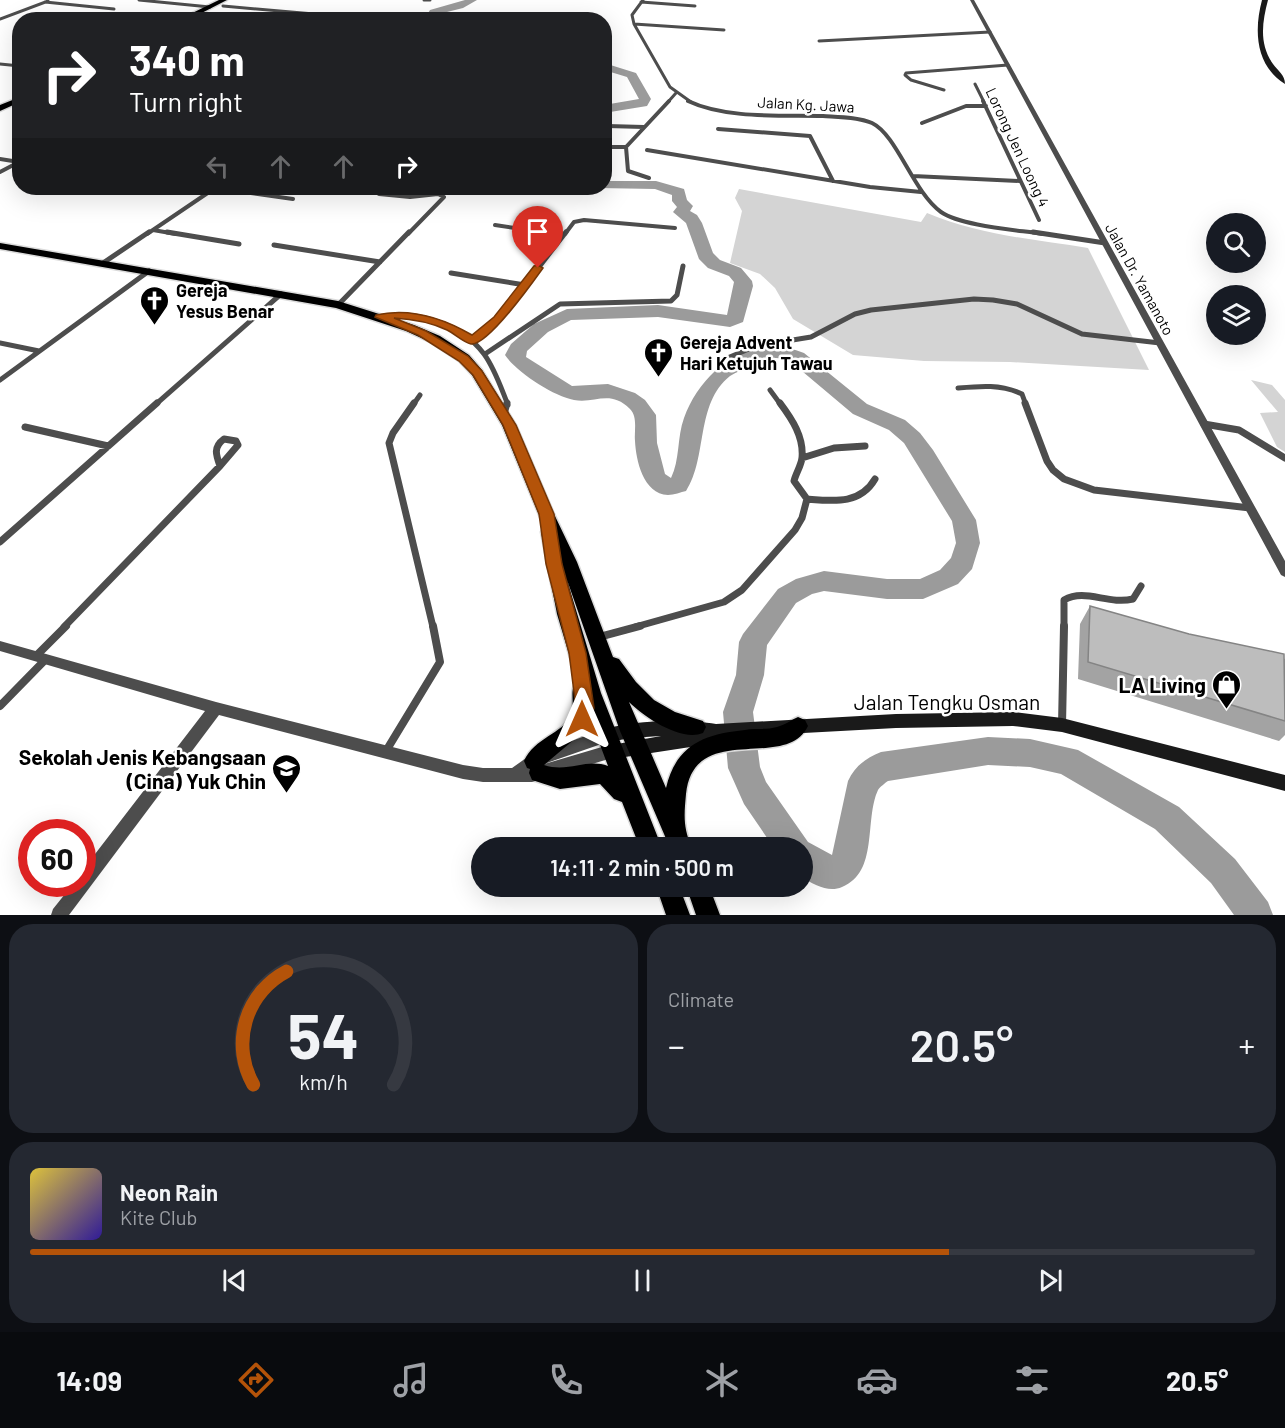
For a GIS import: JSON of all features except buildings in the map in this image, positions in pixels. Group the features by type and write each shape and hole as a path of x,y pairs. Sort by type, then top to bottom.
{"main road":[{"path":"199,12 235,0"},
{"path":"1265,0 1259,21 1258,40 1270,65 1285,82"},
{"path":"208,12 224,3"},
{"path":"0,246 338,305 380,317 422,333 464,358 477,373 504,414 569,562 633,739 676,837"},
{"path":"546,514 554,564 578,653 608,744 647,837"},
{"path":"598,643 638,698 657,715 710,733 786,730"},
{"path":"578,653 585,708 582,719 569,734 545,748 537,767 561,780 589,772 599,772 611,777 646,837"},
{"name":"Jalan Tengku Osman","path":"786,730 896,721 1013,719 1062,725 1285,783"},
{"path":"608,744 633,739 696,739 710,733"},
{"path":"677,837 676,784 682,770 710,733"},
{"path":"671,897 678,915"},
{"path":"701,897 708,915"}],"street":[{"path":"19,12 51,0"},
{"path":"139,0 210,7"},
{"path":"424,0 430,0"},
{"name":"Jalan Dr. Yamanoto","path":"972,0 1285,572"},
{"path":"649,178 628,171 626,147 675,93 634,24 632,15 642,1 694,6"},
{"path":"45,2 114,9"},
{"path":"224,3 298,12"},
{"path":"634,24 724,30"},
{"path":"819,41 990,32"},
{"path":"944,90 911,80 905,75 906,73 1008,65"},
{"name":"Lorong Jen Loong 4","path":"975,84 1039,220"},
{"name":"Jalan Kg. Jawa","path":"675,93 712,110 836,117 870,122 882,129 921,192 942,213 960,221 1105,243"},
{"path":"922,123 966,106 986,106"},
{"path":"612,126 644,127"},
{"path":"718,129 810,136 833,181"},
{"path":"612,147 626,147"},
{"path":"646,150 833,181 921,192"},
{"path":"912,176 1020,181"},
{"path":"103,263 206,195"},
{"path":"265,195 293,199"},
{"path":"390,195 410,197 429,195"},
{"path":"338,305 444,197 440,195"},
{"path":"473,340 498,320 574,222 584,220 675,228"},
{"path":"495,225 563,235"},
{"path":"153,230 239,244"},
{"path":"274,245 380,262"},
{"path":"485,354 560,304 671,301 677,295 683,266"},
{"path":"0,380 149,271"},
{"path":"451,273 525,285"},
{"path":"1,540 281,294"},
{"path":"725,359 756,346 811,337 855,314 871,310 974,299 1017,304 1082,334 1160,343"},
{"path":"380,317 395,315 427,318 450,327 473,340 485,354 508,406 504,414"},
{"path":"0,343 39,351"},
{"path":"958,388 992,386 1015,390 1022,394 1053,470 1078,486 1094,490 1250,508"},
{"path":"598,643 724,602 742,590 795,530 802,518 807,500 794,480 802,458 799,438 790,415 770,390"},
{"path":"384,753 440,662 389,443 420,395"},
{"path":"1204,424 1239,430 1285,458"},
{"path":"26,427 108,446"},
{"path":"802,458 834,448 864,446"},
{"path":"0,706 41,658 220,466"},
{"path":"807,500 856,499 866,494 874,479"},
{"path":"1062,725 1064,600 1070,595 1081,594 1118,602 1133,599 1141,586"},
{"path":"0,646 216,708 463,772 483,775 514,775 608,744"},
{"path":"59,915 216,708"}],"shaded area":[{"path":"739,189 921,222 927,213 986,231 1088,248 1149,370 1010,362 924,361 853,355 793,319 775,288 760,274 730,263 742,211 735,198"},
{"path":"1251,380 1272,385 1285,400 1285,452 1277,447 1260,413 1278,412"}],"waterway":[{"path":"434,12 460,6 472,0"},
{"path":"612,69 632,75 645,99 643,103 612,108"},
{"path":"612,185 656,185 679,192 680,201 685,206 681,212 691,218 694,223 705,255 714,264 735,272 743,281 744,286 737,304 736,318 730,321 658,311 567,315 541,328 518,348 515,355 519,361 565,391 576,394 608,390 638,405 645,415 646,443 655,478 668,487 678,485 684,476 694,420 707,390 723,372 764,352 787,353 797,357 860,409 897,425 912,438 925,455 933,472 964,520 968,543 963,562 949,577 923,589 887,589 824,581 805,586 787,596 753,642 750,675 738,712 744,768 755,793 786,837"},
{"path":"813,864 831,873 842,870 847,864 864,781 881,767 988,751 1030,753 1067,760 1167,818 1223,871 1255,915"}],"place":[{"name":"Gereja Yesus Benar","path":"155,326"},
{"name":"Gereja Advent Hari Ketujuh Tawau","path":"659,378"},
{"name":"LA Living","path":"1227,710"},
{"name":"Sekolah Jenis Kebangsaan (Cina) Yuk Chin","path":"287,794"}],"route":[{"path":"538,268 498,320 473,340 450,327 427,318 395,315 380,317 422,333 464,358 477,373 504,414 546,514 554,564 578,653 585,708 582,719"}]}
